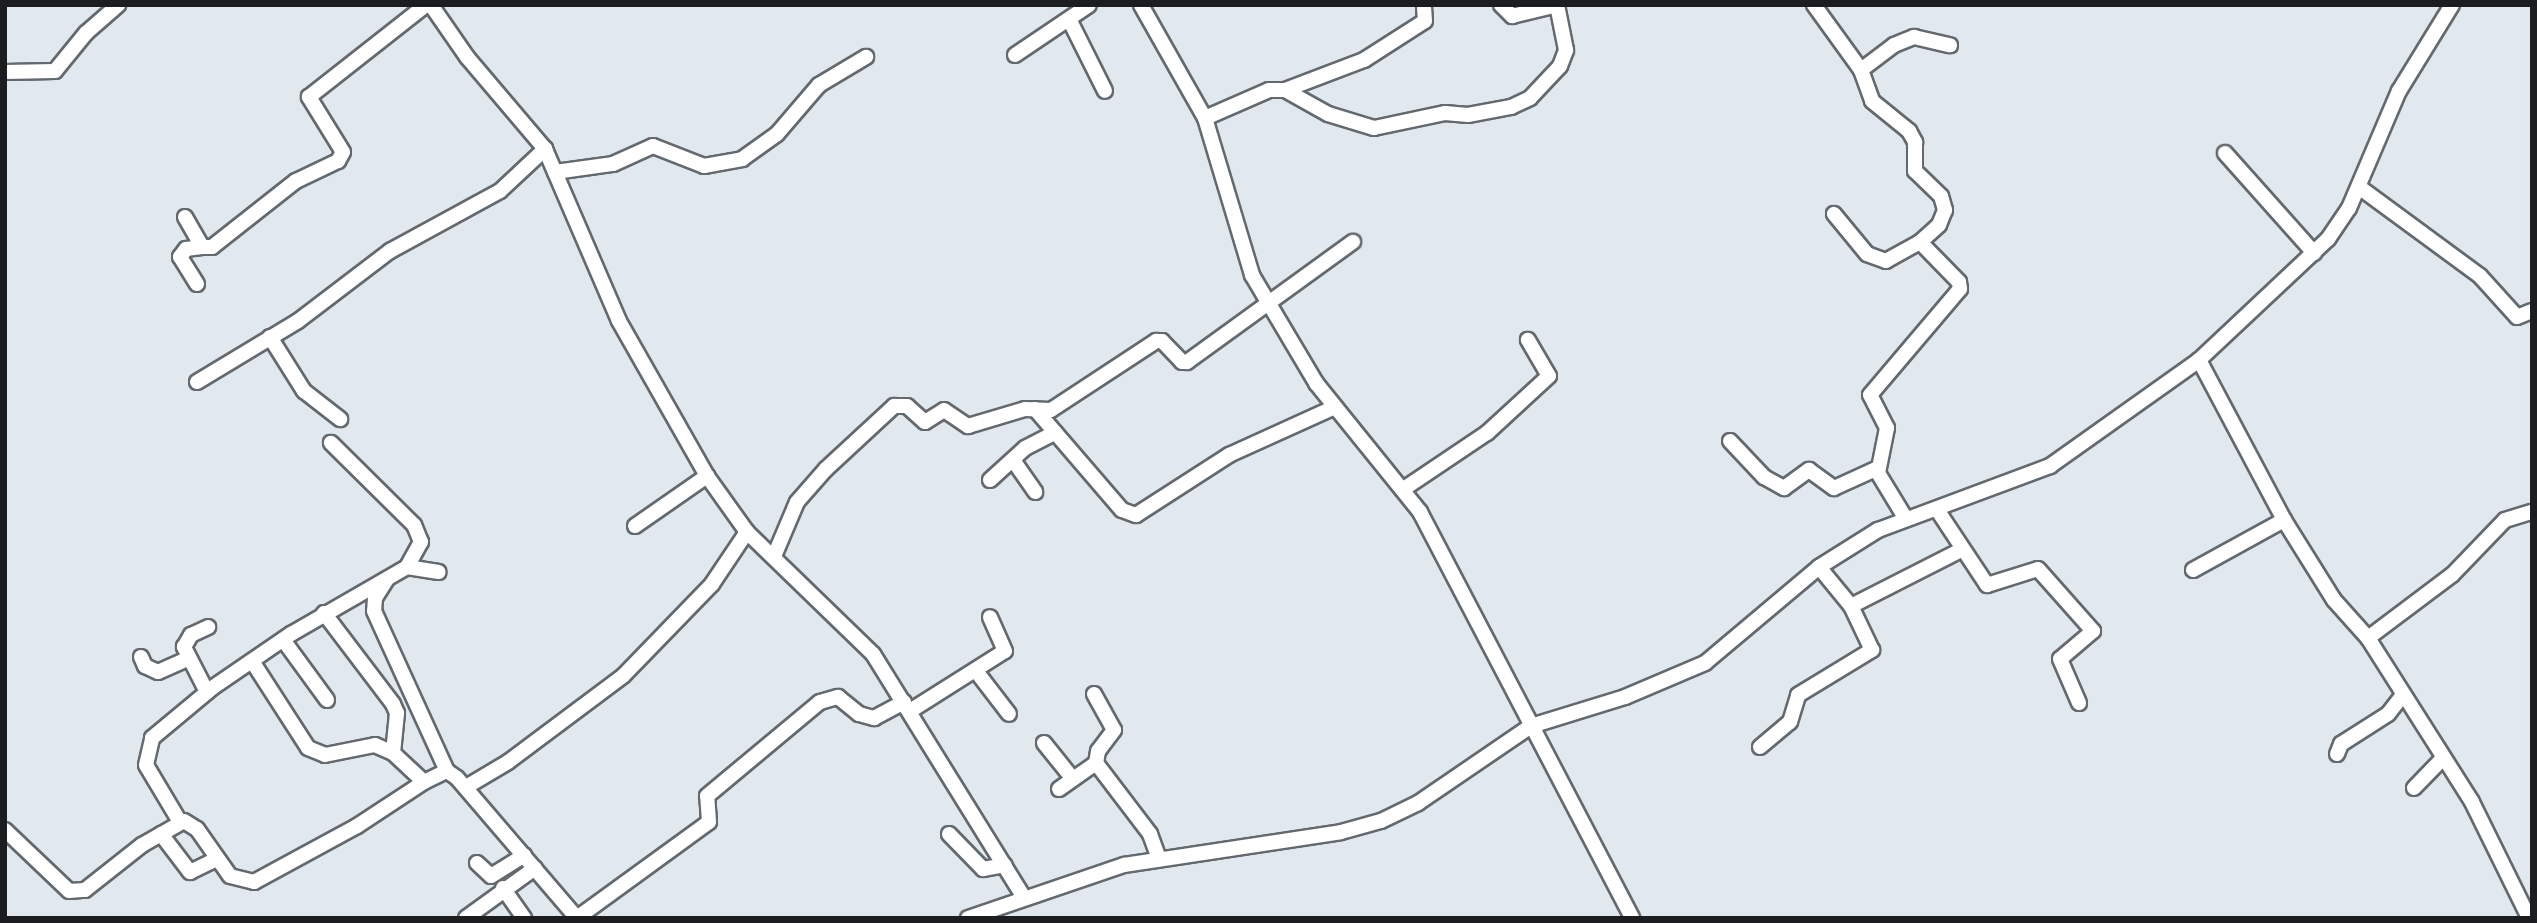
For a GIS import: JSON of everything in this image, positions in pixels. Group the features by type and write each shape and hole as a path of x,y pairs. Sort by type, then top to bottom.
{"street":[{"path":"5,72 55,71 86,33 118,5"},
{"path":"197,284 180,257 186,249 212,247 296,181 338,161 343,152 309,97 429,5 467,57 545,149 619,321 706,476 747,532 775,554 873,654 1023,896"},
{"path":"1015,55 1070,21 1089,5"},
{"path":"1141,5 1205,118 1239,240 1269,307 1335,407 1405,488 1632,918"},
{"path":"1205,118 1255,94 1284,90 1364,60 1425,21 1424,5"},
{"path":"1284,90 1328,114 1374,128 1445,113 1468,115 1511,107 1530,98 1560,66 1566,50 1557,5 1512,16 1501,5"},
{"path":"1814,5 1861,70 1872,101 1899,120 1915,142 1915,171 1941,197 1945,216 1920,242 1886,261 1874,259 1834,214"},
{"path":"968,918 1023,896 1158,859 1342,832 1381,821 1418,803 1531,726 1625,697 1705,663 1819,567 1878,530 1938,511 2050,466 2199,360 2314,253 2340,223 2359,187 2399,91 2452,5"},
{"path":"1070,21 1105,91"},
{"path":"1861,70 1894,45 1913,37 1950,45"},
{"path":"555,172 613,164 653,146 704,166 742,159 777,134 819,85 866,57"},
{"path":"197,382 270,337 390,251 500,191 545,149"},
{"path":"2225,153 2314,253"},
{"path":"2359,187 2480,276 2517,317 2532,311"},
{"path":"185,217 202,247"},
{"path":"775,554 797,502 826,469 894,406 907,406 925,422 944,410 968,426 1035,409 1051,410 1156,341 1162,341 1182,362 1187,362 1269,307 1353,242"},
{"path":"1906,519 1878,468 1887,428 1870,395 1960,289 1959,282 1920,242"},
{"path":"270,337 304,391 340,419"},
{"path":"1405,488 1487,433 1549,376 1528,340"},
{"path":"2199,360 2284,520 2334,600 2368,638 2482,821 2529,918"},
{"path":"1035,409 1122,510 1136,515 1229,455 1335,407"},
{"path":"990,480 1013,460 1055,433"},
{"path":"1730,442 1764,477 1784,488 1809,470 1833,488 1878,468"},
{"path":"331,443 414,525 421,542 407,567 324,613 207,692 152,738 146,755 146,765 180,822 197,829 215,860 237,880 264,879 424,782 447,771"},
{"path":"1013,460 1035,492"},
{"path":"635,526 706,476"},
{"path":"1938,511 1961,550 1989,586 2040,570 2093,631 2060,659 2079,702"},
{"path":"2368,638 2452,575 2505,520 2532,512"},
{"path":"2193,570 2284,520"},
{"path":"466,787 508,762 623,676 712,584 747,532"},
{"path":"1851,606 1961,550"},
{"path":"407,567 439,572"},
{"path":"1760,747 1790,722 1798,695 1871,652 1851,606 1819,567"},
{"path":"388,578 380,585 374,611 447,771 466,787 577,918 709,822 707,796 820,702 838,697 864,717 874,718 907,707 976,671 1005,651 990,617"},
{"path":"324,613 393,704 397,713 393,753"},
{"path":"207,692 187,659 186,640 208,627"},
{"path":"284,641 327,700"},
{"path":"141,657 145,666 158,672 187,659"},
{"path":"251,661 308,748 326,755 375,745 393,753 424,782"},
{"path":"976,671 1009,714"},
{"path":"1059,789 1096,763 1098,751 1114,730 1094,694"},
{"path":"2337,754 2342,744 2388,714 2403,695"},
{"path":"1044,743 1073,779"},
{"path":"2414,788 2443,758"},
{"path":"1096,763 1150,834 1158,859"},
{"path":"5,830 63,887 76,892 180,822"},
{"path":"161,834 190,872 215,860"},
{"path":"949,834 975,864 983,869 1005,865"},
{"path":"477,863 491,876 524,855"},
{"path":"467,918 503,888 535,867"},
{"path":"503,888 524,918"}]}
